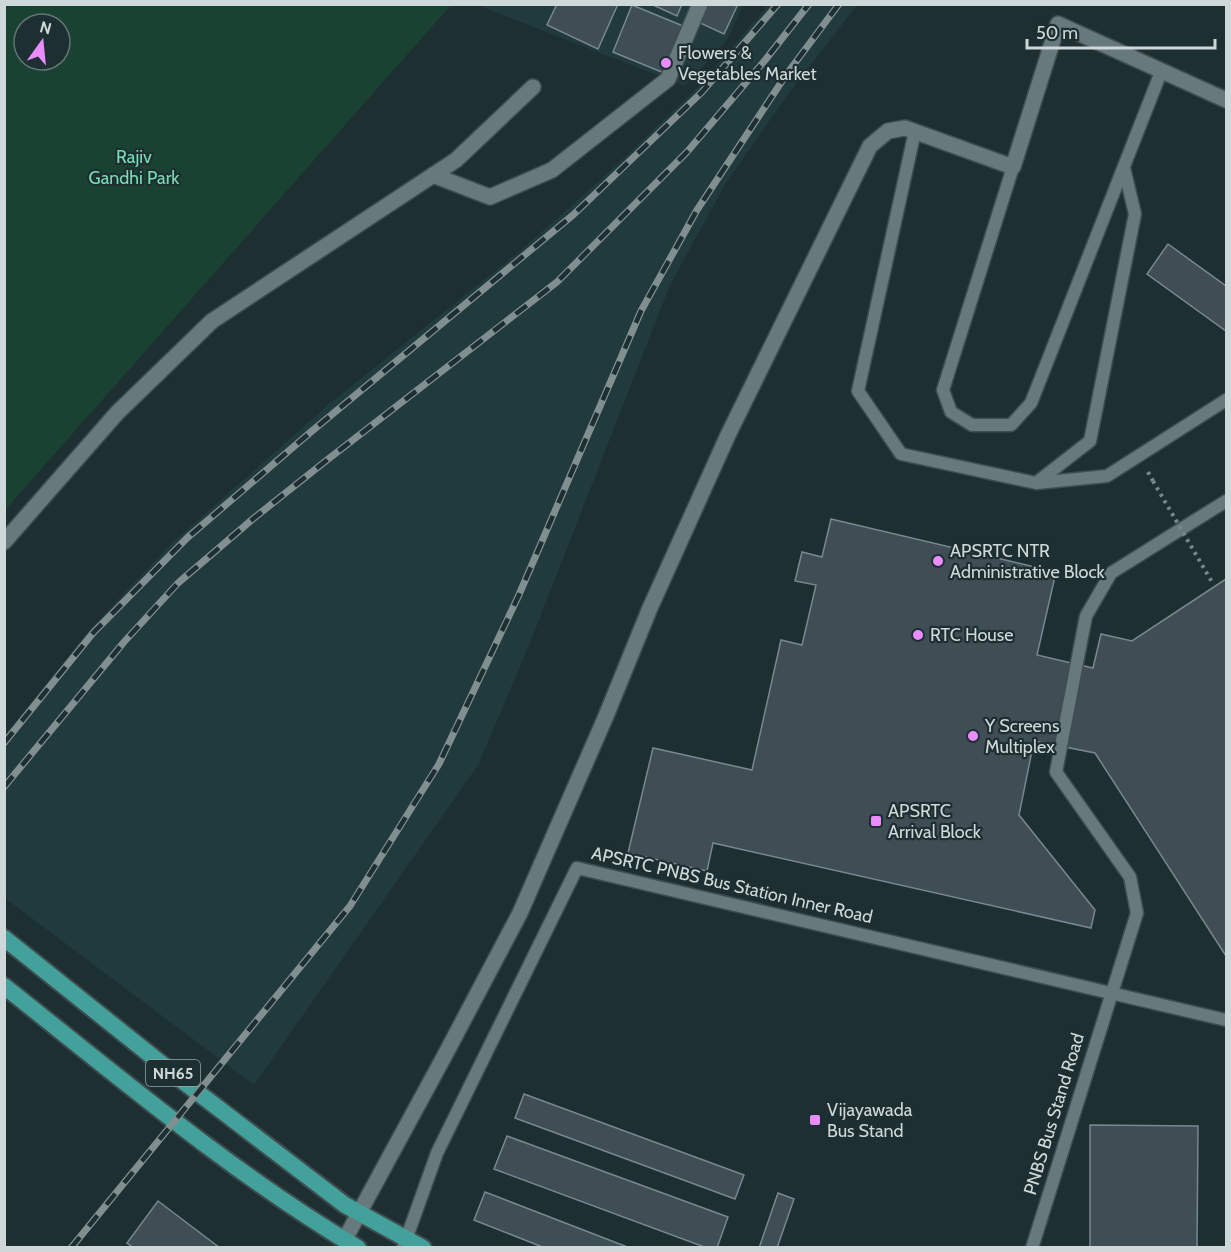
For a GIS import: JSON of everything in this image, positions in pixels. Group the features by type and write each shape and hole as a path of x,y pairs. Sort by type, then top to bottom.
{"highway":[{"name":"NH65","path":"4,938 345,1205 405,1243 423,1248"},
{"name":"NH65","path":"4,986 208,1147 268,1191 352,1244"}],"street":[{"path":"433,175 490,197 552,170 668,79 700,4"},
{"path":"352,1244 360,1214 520,914 650,608 723,446 781,323 870,146 888,131 905,128 1013,168 1058,24 1227,100"},
{"path":"4,542 117,413 212,321 456,160 533,87"}],"lane":[{"path":"1013,168 943,390 951,412 972,425 1011,425 1031,403 1161,72"},
{"path":"915,131 858,391 901,454 1036,483 1107,476 1227,400"},
{"path":"1036,483 1089,441 1135,214 1124,168"},
{"path":"1111,992 1137,913 1130,877 1056,772 1086,616 1111,573 1227,501"},
{"name":"APSRTC PNBS Bus Station Inner Road","path":"405,1243 436,1153 577,868 1227,1020"},
{"name":"PNBS Bus Stand Road","path":"1032,1248 1111,992"}],"path":[{"path":"1148,472 1212,582"}],"shaded area":[{"name":"Flowers & Vegetables Market","path":"477,5 743,5 727,40 685,86"},
{"path":"768,5 857,5 786,97 726,183 670,285 530,643 478,765 254,1085 5,898 5,735 91,628 172,543 329,404 520,251 607,174 697,88"}],"green space":[{"name":"Rajiv Gandhi Park","path":"4,5 451,5 5,510"}],"building":[{"path":"557,4 618,4 598,49 547,25"},
{"path":"651,4 682,4 677,16"},
{"path":"706,4 738,4 724,34 698,22"},
{"path":"632,5 683,26 664,73 613,52"},
{"path":"1168,244 1226,286 1226,331 1147,274"},
{"path":"831,519 1056,572 1037,655 1093,668 1101,634 1132,641 1226,579 1226,956 1095,753 1034,741 1019,815 1095,910 1091,928 713,843 707,871 628,853 653,748 752,770 781,640 802,645 816,585 795,581 802,552 822,557"},
{"path":"524,1094 744,1175 735,1199 515,1118"},
{"path":"1090,1125 1198,1126 1197,1248 1090,1248"},
{"path":"507,1136 728,1217 717,1248 707,1248 494,1169"},
{"path":"485,1192 630,1248 545,1248 474,1220"},
{"path":"778,1193 794,1199 777,1248 759,1248"},
{"path":"158,1201 220,1248 134,1248 127,1243"}],"railway":[{"path":"4,743 93,633 187,538 312,431 573,215 702,92 778,4"},
{"path":"4,787 124,642 178,583 327,460 557,282 687,152 766,59 809,4"},
{"path":"71,1248 350,906 439,764 518,597 641,311 697,210 786,75 839,4"}],"place":[{"name":"Flowers & Vegetables Market","path":"666,63"},
{"name":"APSRTC NTR Administrative Block","path":"938,561"},
{"name":"RTC House","path":"918,635"},
{"name":"Y Screens Multiplex","path":"973,736"},
{"name":"APSRTC Arrival Block","path":"876,821"},
{"name":"Vijayawada Bus Stand","path":"815,1120"}]}
